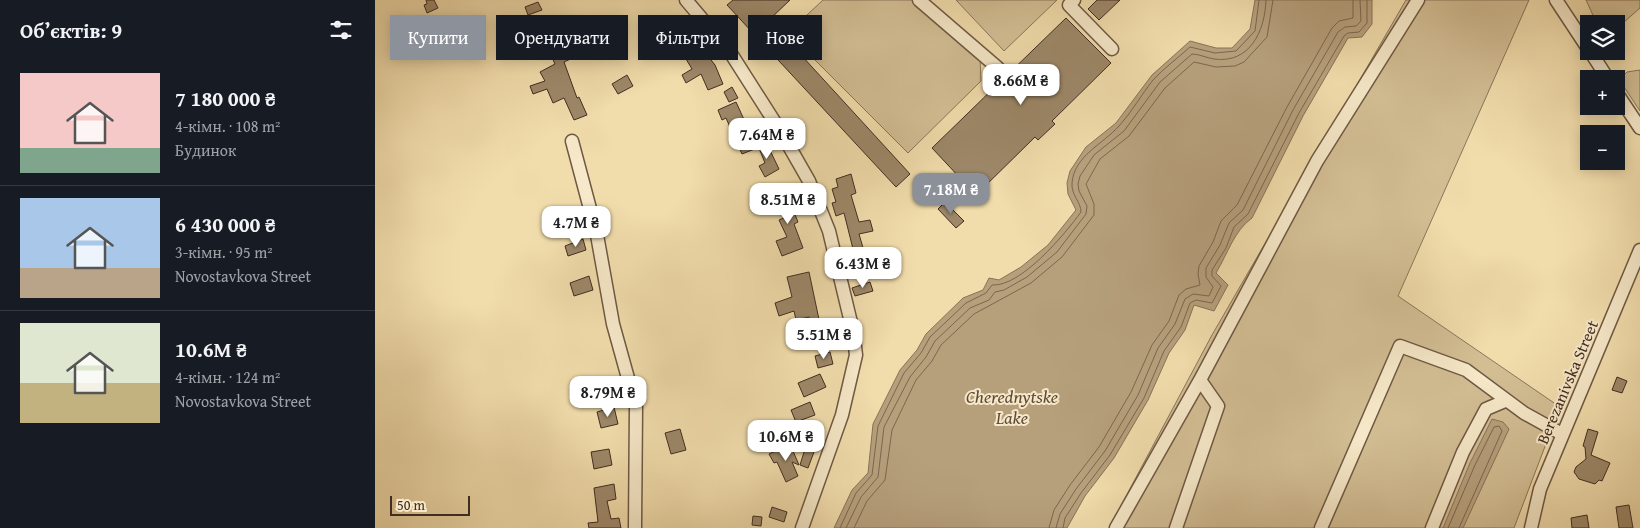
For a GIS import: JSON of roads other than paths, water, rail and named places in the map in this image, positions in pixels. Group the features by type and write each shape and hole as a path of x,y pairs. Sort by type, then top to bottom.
{"street":[{"path":"686,0 730,52 781,132 809,181 829,230 853,331 856,355 842,415 802,528"},
{"path":"919,0 998,68"},
{"path":"1074,0 1069,5 1112,49"},
{"path":"1116,528 1200,380 1317,161 1417,0"},
{"path":"1556,0 1580,37"},
{"path":"1625,106 1640,128"},
{"path":"572,141 597,235 615,332 626,363 636,407 635,528"},
{"name":"Berezanivska Street","path":"1530,527 1540,489 1640,250"},
{"path":"1321,528 1400,346 1466,370 1505,401 1562,434"},
{"path":"1176,528 1218,406 1200,380"},
{"path":"1431,528 1463,452 1486,409 1505,401"}],"water":[{"name":"Cherednytske Lake","path":"1255,0 1372,0 1372,24 1362,37 1348,38 1303,116 1252,218 1240,229 1232,243 1216,273 1228,285 1214,311 1194,305 1185,330 1169,353 1148,400 1114,458 1085,496 1067,528 834,528 852,490 868,473 873,424 900,370 917,350 926,334 963,298 983,290 989,278 999,280 1021,267 1048,245 1076,210 1068,194 1067,183 1070,171 1086,147 1116,123 1152,75 1190,41 1216,48 1232,48 1250,29"},
{"path":"1492,419 1503,422 1509,429 1463,528 1443,528 1470,463"}]}
